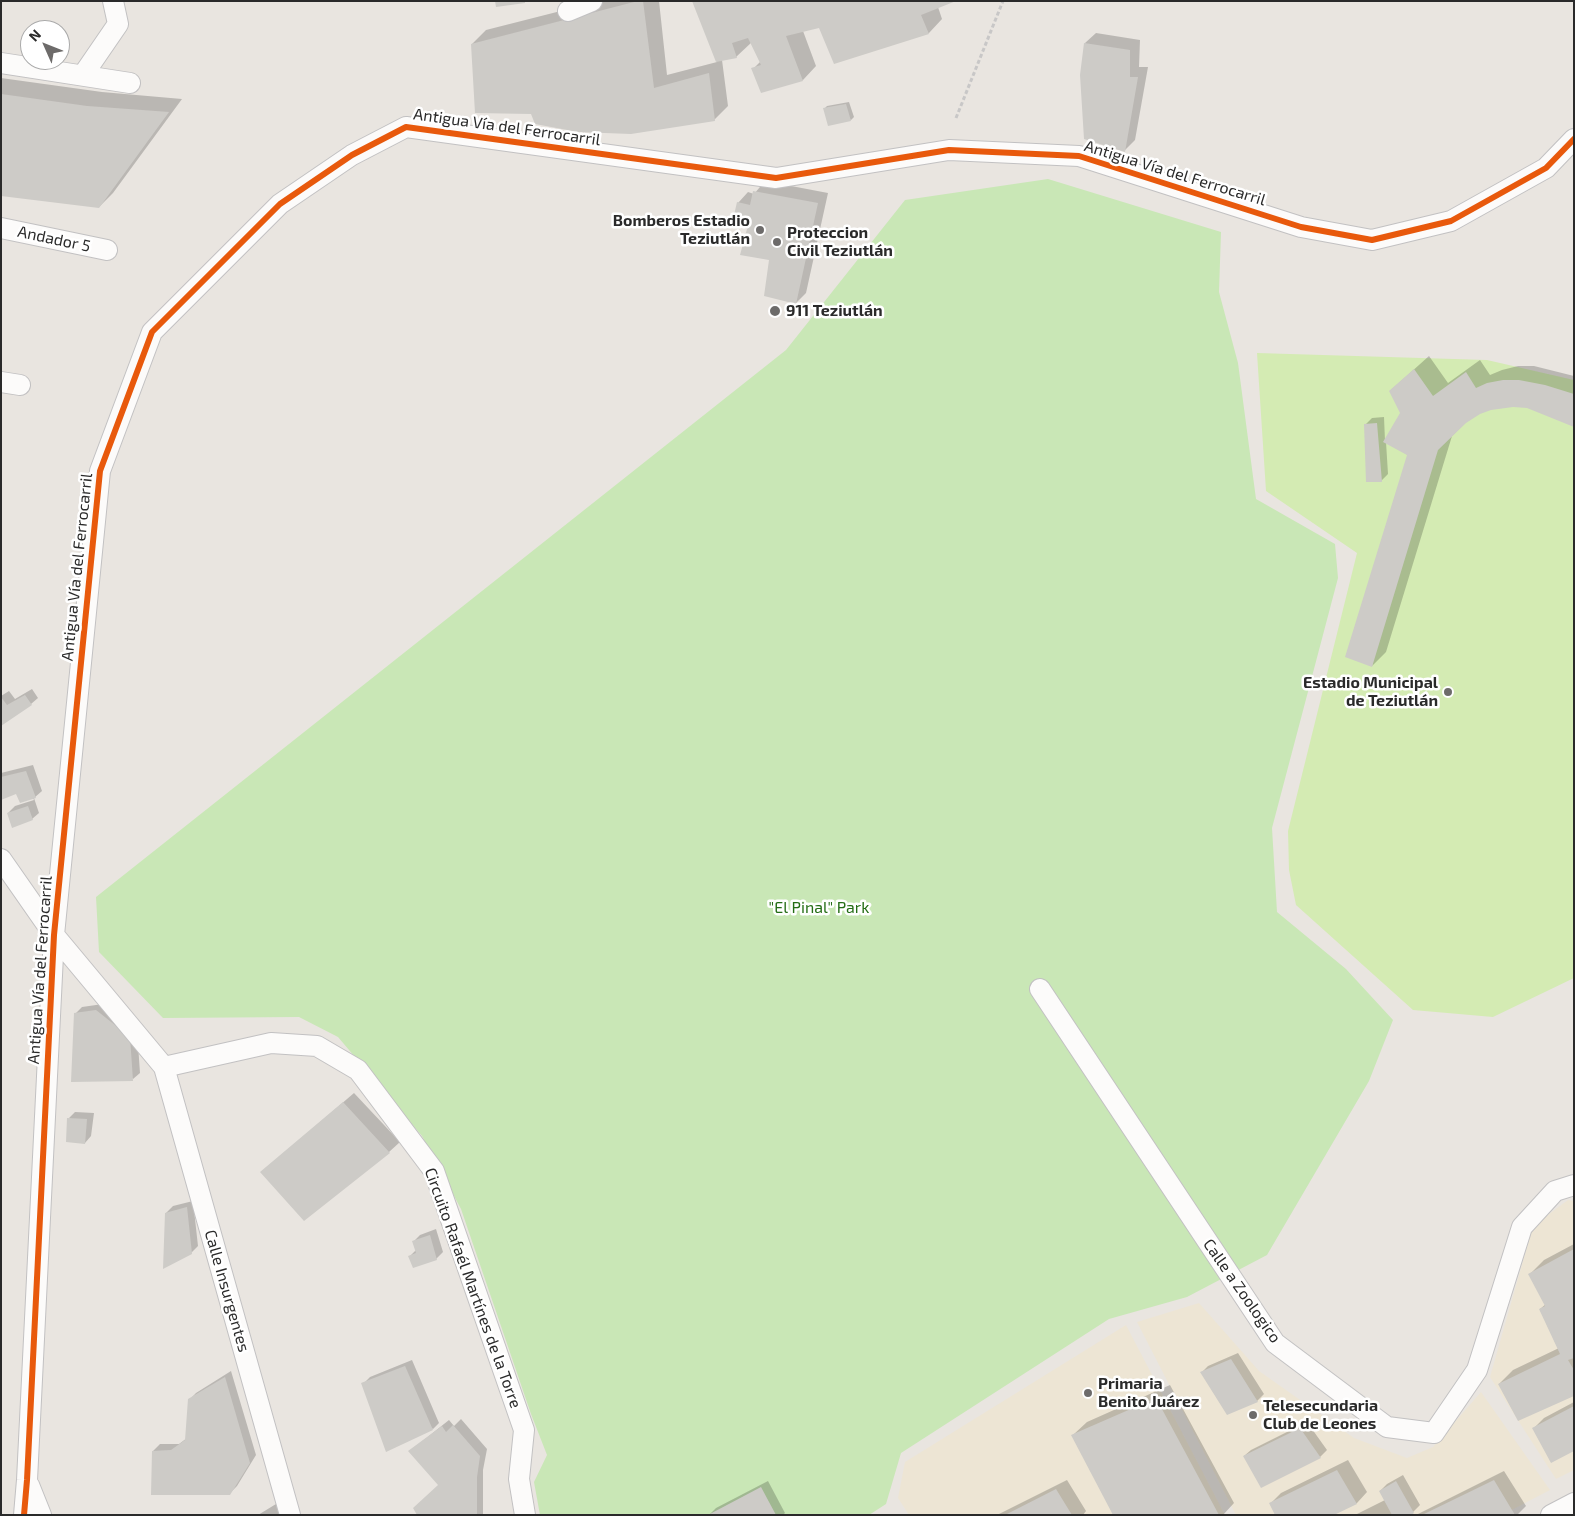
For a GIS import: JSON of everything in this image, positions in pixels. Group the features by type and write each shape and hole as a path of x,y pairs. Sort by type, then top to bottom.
{"street":[{"path":"83,75 118,24 113,1"},
{"path":"568,10 592,1"},
{"path":"1,63 130,83"},
{"name":"Antigua Vía del Ferrocarril","path":"24,1515 54,935 100,471 152,332 280,204 352,155 406,127 776,178 949,150 1080,156 1301,227 1372,240 1451,221 1546,168 1574,139"},
{"name":"Andador 5","path":"1,228 107,250"},
{"path":"1,859 54,935 164,1067"},
{"name":"Calle a Zoologico","path":"1040,989 1275,1343 1386,1427 1434,1433 1477,1370 1522,1226 1555,1191 1574,1185"},
{"name":"Circuito Rafaél Martínes de la Torre","path":"164,1067 271,1043 317,1046 358,1070 434,1171 524,1430 519,1479 526,1515"},
{"name":"Calle Insurgentes","path":"164,1067 290,1515"},
{"path":"27,1480 40,1515"},
{"path":"1551,1515 1574,1503"}],"path":[{"path":"956,118 1003,1"}],"shaded area":[{"path":"1568,1200 1574,1201 1574,1470 1556,1479 1490,1377 1533,1226"},
{"name":"Telesecundaria Club de Leones","path":"1199,1303 1259,1371 1354,1438 1407,1458 1433,1447 1481,1392 1550,1490 1502,1515 1236,1515 1137,1322"},
{"name":"Primaria Benito Juárez","path":"1126,1325 1225,1515 909,1515 898,1498 905,1462"}],"green space":[{"name":"\"El Pinal\" Park","path":"1048,179 1221,232 1219,292 1238,363 1256,499 1335,544 1338,578 1272,828 1277,912 1346,969 1393,1020 1369,1081 1267,1255 1187,1297 1109,1319 901,1453 886,1504 869,1515 540,1515 534,1482 547,1455 531,1414 461,1209 422,1136 338,1037 299,1017 163,1018 99,952 96,897 786,350 905,200"},
{"name":"Estadio Municipal de Teziutlán","path":"1257,353 1487,360 1574,380 1574,978 1493,1017 1413,1010 1296,905 1289,870 1288,831 1357,553 1266,491"}],"building":[{"path":"495,1 525,1 525,3 496,7"},
{"path":"643,1 654,88 709,73 715,121 631,134 578,132 535,124 531,114 475,113 471,44"},
{"path":"692,1 956,1 921,15 929,34 834,64 819,28 786,36 803,81 761,93 751,68 761,65 748,38 732,43 737,58 716,62"},
{"path":"1084,43 1130,50 1130,77 1138,77 1125,152 1084,139 1080,75"},
{"path":"1,94 87,106 169,112 99,208 1,196"},
{"path":"846,104 851,121 828,126 823,108"},
{"name":"Proteccion Civil Teziutlán","path":"753,191 818,203 796,304 764,296 769,260 740,255 747,229 732,224 737,202 750,205"},
{"path":"1414,369 1433,396 1466,372 1476,388 1487,383 1503,380 1519,380 1545,385 1574,394 1574,427 1527,408 1513,407 1491,410 1480,414 1466,423 1438,450 1372,667 1345,657 1407,455 1383,442 1400,413 1389,391"},
{"path":"1377,423 1382,482 1366,482 1364,424"},
{"path":"25,695 32,705 1,726 1,697 7,705"},
{"path":"26,771 36,798 20,803 16,794 1,800 1,777"},
{"path":"28,806 33,820 12,828 7,813"},
{"path":"96,1010 130,1037 133,1081 71,1082 74,1013"},
{"path":"343,1102 390,1153 304,1221 260,1172"},
{"path":"67,1118 87,1119 85,1144 66,1142"},
{"path":"187,1207 192,1254 163,1269 165,1213"},
{"path":"430,1235 437,1260 413,1268 408,1256 416,1253 412,1241"},
{"path":"1574,1249 1574,1358 1568,1360 1574,1370 1574,1396 1518,1421 1498,1384 1560,1354 1539,1309 1545,1306 1528,1274"},
{"path":"1231,1359 1258,1402 1227,1415 1200,1372"},
{"path":"405,1366 433,1430 386,1452 361,1383"},
{"path":"225,1377 250,1463 230,1495 151,1495 152,1451 171,1450 185,1440 188,1399"},
{"path":"1156,1398 1219,1515 1113,1515 1071,1435"},
{"path":"1574,1406 1574,1451 1551,1463 1532,1428"},
{"path":"453,1425 480,1456 477,1477 477,1515 417,1515 413,1508 438,1485 408,1451 442,1426 446,1432"},
{"path":"1300,1428 1321,1458 1261,1488 1243,1456"},
{"path":"1337,1470 1357,1504 1334,1515 1275,1515 1269,1503"},
{"path":"1494,1480 1515,1515 1422,1515"},
{"path":"1396,1481 1414,1513 1411,1515 1392,1515 1379,1491"},
{"path":"761,1487 776,1515 708,1515"},
{"path":"1056,1489 1072,1515 1005,1515"}],"cycle path":[{"path":"24,1515 54,935 100,471 152,332 280,204 352,155 406,127 776,178 949,150 1079,156 1301,227 1372,240 1451,221 1546,168 1574,139"}],"place":[{"name":"Bomberos Estadio Teziutlán","path":"760,230"},
{"name":"Proteccion Civil Teziutlán","path":"777,242"},
{"name":"911 Teziutlán","path":"775,311"},
{"name":"Estadio Municipal de Teziutlán","path":"1448,692"},
{"name":"Primaria Benito Juárez","path":"1088,1393"},
{"name":"Telesecundaria Club de Leones","path":"1253,1415"}]}
